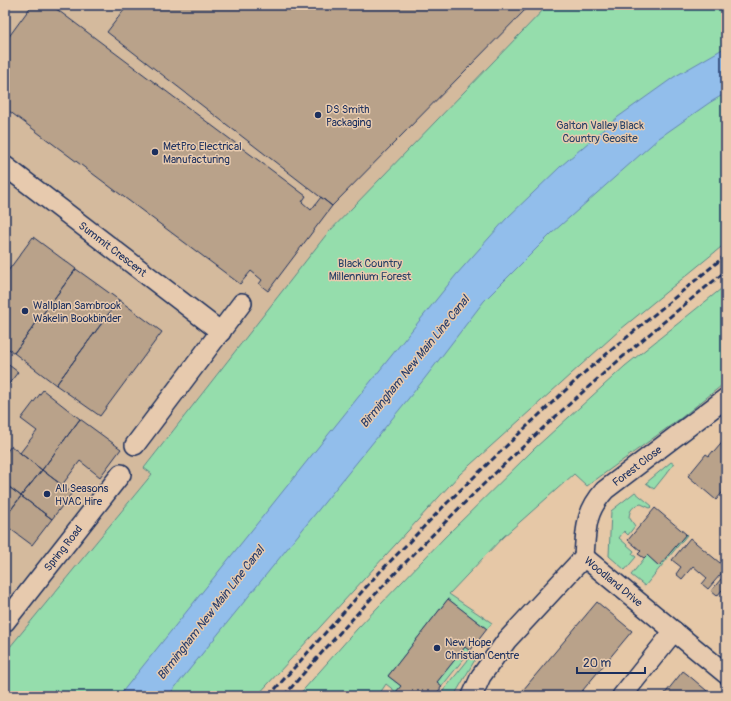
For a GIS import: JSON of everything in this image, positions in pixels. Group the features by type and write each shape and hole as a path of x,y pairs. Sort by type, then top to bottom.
{"street":[{"name":"Summit Crescent","path":"5,166 220,332"},
{"path":"135,445 242,302"},
{"name":"Forest Close","path":"584,557 588,517 595,500 605,490 726,398"},
{"name":"Spring Road","path":"5,622 121,474"},
{"name":"Woodland Drive","path":"472,696 481,676 507,640 584,557 726,674"},
{"path":"622,696 674,631"}],"shaded area":[{"path":"5,5 548,5 326,235 144,467 152,473 5,653"}],"green space":[{"name":"Galton Valley Black Country Geosite","path":"548,5 726,5 726,243 621,329 460,474 257,696 5,696 5,653 152,474 144,468 326,235"},
{"path":"726,285 726,382 681,418 587,486 574,474 503,537 449,594 492,623 487,629 448,599 388,676 401,686 396,692 386,684 378,696 298,696 357,629 445,537 535,448 625,366"},
{"path":"671,462 674,464 654,489 646,483"},
{"path":"635,492 652,506 650,508 641,504 632,508 629,517 635,526 628,535 624,531 619,538 634,551 632,554 636,557 625,570 609,556 611,511"},
{"path":"686,534 687,535 645,586 631,575 647,555 659,566"},
{"path":"465,647 470,651 442,686 437,682"},
{"path":"472,655 476,658 454,696 439,696"}],"water":[{"name":"Birmingham New Main Line Canal","path":"726,47 726,93 659,138 552,233 484,301 425,378 168,696 119,696 456,275 506,219 561,166 618,117 674,77"}],"building":[{"name":"MetPro Electrical Manufacturing","path":"32,5 51,5 306,196 302,202 311,210 321,197 332,206 268,291 259,284 262,280 251,271 240,284 5,108 5,42"},
{"name":"DS Smith Packaging","path":"128,5 530,5 332,206 107,32"},
{"name":"Wallplan Sambrook Wakelin Bookbinder","path":"33,237 76,269 14,353 5,346 5,275"},
{"path":"76,269 119,300 56,385 14,353"},
{"path":"119,300 162,332 100,416 56,385"},
{"path":"5,362 18,372 5,389"},
{"path":"43,390 80,419 42,470 20,453 37,431 21,419"},
{"path":"80,419 121,449 100,477 80,461 62,485 42,470"},
{"path":"726,438 726,488 716,500 688,476 706,454 709,456 713,451 714,452"},
{"path":"11,446 42,470 21,496 5,484 5,454"},
{"name":"All Seasons HVAC Hire","path":"42,470 72,493 52,519 21,496"},
{"path":"5,484 21,496 5,518"},
{"path":"21,496 52,519 32,545 5,525 5,518"},
{"path":"655,508 686,534 659,566 647,555 644,558 638,554 641,551 628,540"},
{"path":"690,538 726,568 708,589 702,584 707,578 693,566 682,579 676,574 681,567 672,560"},
{"path":"726,573 726,593 722,590 717,596 711,591"},
{"name":"New Hope Christian Centre","path":"448,599 487,629 470,651 465,647 437,682 442,686 435,696 402,696 396,692 401,686 388,676"},
{"path":"597,602 632,631 578,696 518,696"},
{"path":"683,671 687,674 713,696 663,696"}],"railway":[{"path":"269,696 375,577 447,503 585,372 726,255"},
{"path":"284,696 387,582 495,473 608,370 726,271"}],"place":[{"name":"DS Smith Packaging","path":"318,115"},
{"name":"MetPro Electrical Manufacturing","path":"155,152"},
{"name":"Wallplan Sambrook Wakelin Bookbinder","path":"25,311"},
{"name":"All Seasons HVAC Hire","path":"47,494"},
{"name":"New Hope Christian Centre","path":"437,648"}],"park label":[{"name":"Black Country Millennium Forest","path":"370,269"}]}
